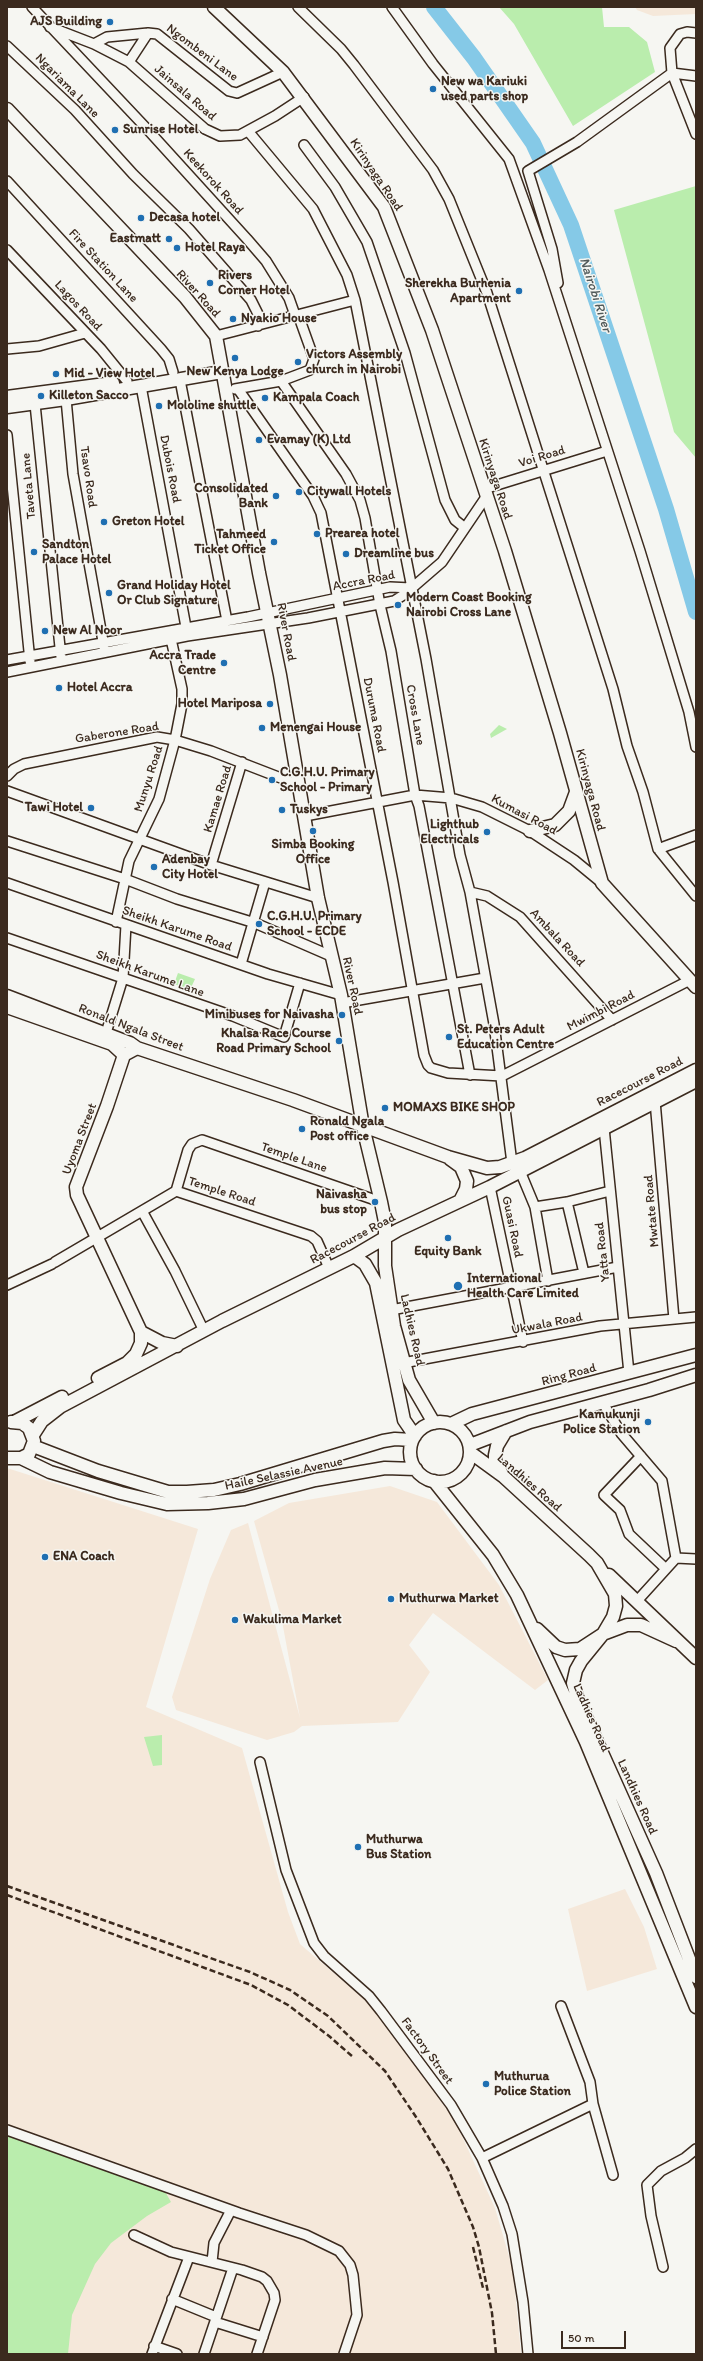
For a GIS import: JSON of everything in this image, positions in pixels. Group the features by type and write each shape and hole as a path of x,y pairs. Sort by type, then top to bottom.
{"main road":[{"name":"Kirinyaga Road","path":"214,7 283,72 304,97 384,207 393,226 432,330 485,493 535,651 602,883 693,983"},
{"name":"River Road","path":"7,109 185,297 216,336 258,574 270,618 318,898 342,999 363,1127 381,1202 385,1237"},
{"path":"7,397 94,390 144,383 221,369"},
{"path":"7,407 66,399 127,381 144,383"},
{"path":"530,831 555,825 570,811 576,792"},
{"name":"Ronald Ngala Street","path":"7,996 130,1042 137,1048 293,1100 448,1157 488,1168"},
{"name":"Ronald Ngala Street","path":"7,1007 112,1044 124,1055"},
{"path":"124,1055 137,1048"},
{"name":"Uyoma Street","path":"124,1055 108,1106 76,1187 77,1195 140,1332"},
{"name":"Racecourse Road","path":"33,1441 42,1421 60,1407 204,1331 354,1256 385,1237 462,1199 490,1187 516,1167 696,1070"},
{"name":"Racecourse Road","path":"488,1168 516,1167 604,1128 655,1101 696,1082"},
{"name":"Ronald Ngala Street","path":"448,1157 465,1174 466,1189 462,1199"},
{"name":"Ladhies Road","path":"385,1237 385,1266 391,1310 403,1363 414,1392 434,1423"},
{"name":"Ladhies Road","path":"354,1256 365,1264 376,1284 404,1420 414,1438"},
{"path":"11,1423 127,1363 139,1348 140,1332 162,1343 177,1346"},
{"name":"Ring Road","path":"451,1424 472,1414 696,1355"},
{"path":"434,1481 449,1480 462,1472 470,1449 506,1431 530,1422 603,1403 696,1375"},
{"name":"Haile Selassie Avenue","path":"11,1423 22,1423 29,1428 33,1441 98,1471 161,1490 187,1492 214,1490 240,1484 383,1441 414,1438"},
{"path":"470,1449 459,1429 451,1424 434,1423 427,1425 414,1438 411,1460 416,1469 434,1481 493,1555 517,1595 528,1619"},
{"path":"504,1477 495,1461 495,1455 506,1431"},
{"path":"21,1458 29,1454 33,1441"},
{"name":"Landhies Road","path":"470,1449 504,1477 597,1563 615,1594 616,1606 613,1617 603,1634 576,1670 573,1683 577,1697 656,1873 696,1977"},
{"name":"Haile Selassie Avenue","path":"7,1458 21,1458 50,1472 121,1493 167,1504 208,1504 244,1499 315,1480 384,1468 416,1469"},
{"path":"597,1563 676,1641 696,1658"},
{"name":"Ladhies Road","path":"528,1619 586,1742 696,2007"},
{"name":"Landhies Road","path":"528,1619 543,1637 556,1647 565,1650 580,1649 603,1634"},
{"path":"603,1634 627,1625 641,1625 676,1641"}],"street":[{"name":"Keekorok Road","path":"32,7 49,27 148,130 266,261 289,298 295,314 300,320 311,351 313,365 306,373 281,381"},
{"path":"298,7 341,49 354,65 432,170 447,193 487,293 613,689 627,746 643,792 658,849 696,896"},
{"path":"392,7 433,64 509,159 549,270 608,451 673,657 689,712 696,747"},
{"name":"Jainsala Road","path":"49,27 94,44 128,62 209,131 220,136 231,137 248,130 304,97"},
{"path":"696,33 687,32 680,34 670,48 672,73 696,134"},
{"name":"Ngombeni Lane","path":"94,44 107,36 148,33 166,40 232,92 242,92 283,72"},
{"name":"Ngombeni Lane","path":"128,62 148,33"},
{"name":"Ngariama Lane","path":"7,46 75,110 128,169 189,229 251,300 258,314 258,326"},
{"path":"561,310 552,249 528,171 577,142 672,73 696,76"},
{"path":"248,130 313,209 347,275 355,300 451,798 460,855 470,892 502,1076 516,1167 534,1207 548,1281"},
{"path":"304,145 335,187 366,239 381,278 405,353 446,500 455,520 465,528"},
{"name":"Fire Station Lane","path":"7,181 161,348 169,359 177,376 227,621"},
{"name":"Lagos Road","path":"7,250 85,333 127,381"},
{"path":"216,336 258,326 295,314 355,300"},
{"path":"7,349 39,346 85,333"},
{"path":"226,392 281,381"},
{"name":"Cross Lane","path":"281,381 346,474 360,500 380,605 391,651 415,795 419,806 470,1075"},
{"name":"Dubois Road","path":"144,383 186,627"},
{"name":"Duruma Road","path":"238,389 296,471 321,513 424,1055 428,1065 440,1071 470,1075 502,1076"},
{"name":"Tsavo Road","path":"66,399 73,474 102,642 106,652"},
{"name":"Taveta Lane","path":"35,404 54,605 61,661"},
{"path":"7,436 30,668"},
{"name":"Voi Road","path":"485,493 543,470 608,451"},
{"path":"411,588 442,562 465,528 485,493"},
{"name":"Accra Road","path":"7,672 270,618 378,589 398,585 411,588"},
{"name":"Accra Road","path":"7,660 186,627 227,621 340,612 380,605 400,598 411,588"},
{"name":"Munyu Road","path":"116,922 129,861 159,799 175,740 182,704 182,689 171,639"},
{"name":"Gaberone Road","path":"7,776 24,764 157,737 175,740 242,762 299,785"},
{"name":"Kamae Road","path":"211,865 242,762"},
{"path":"7,791 211,865 318,898"},
{"name":"Kumasi Road","path":"305,816 415,795 451,798 482,807 530,831 574,860 602,883"},
{"path":"658,849 696,835"},
{"path":"7,841 125,879 177,899 255,923 331,956"},
{"path":"241,964 255,923 265,882"},
{"name":"Sheikh Karume Road","path":"7,883 116,922 300,983 342,999 412,990 452,982 485,978"},
{"name":"Ambala Road","path":"470,892 487,896 520,917 612,1020"},
{"path":"106,1033 123,978 126,925"},
{"name":"Sheikh Karume Lane","path":"7,938 233,1016 284,1037 300,983"},
{"name":"Mwimbi Road","path":"502,1076 612,1020 693,983"},
{"name":"Mwtate Road","path":"655,1101 674,1319"},
{"name":"Yatta Road","path":"604,1128 629,1373"},
{"name":"Temple Lane","path":"176,1191 188,1150 197,1141 209,1142 381,1202"},
{"name":"Guasi Road","path":"490,1187 523,1342"},
{"name":"Temple Road","path":"7,1285 54,1263 176,1191 311,1236 317,1241 329,1268"},
{"path":"534,1207 568,1202 610,1191"},
{"path":"568,1202 584,1273"},
{"path":"142,1211 175,1271 204,1331"},
{"path":"391,1310 618,1267"},
{"name":"Ukwala Road","path":"403,1363 623,1323 696,1317"},
{"path":"603,1403 621,1433 662,1481 676,1558"},
{"path":"642,1456 604,1495 621,1512 629,1534 666,1569"},
{"path":"676,1558 696,1559"},
{"path":"637,1601 676,1558"},
{"name":"Factory Street","path":"260,1762 286,1870 314,1943 324,1956 369,1996 381,2011 451,2105 482,2158 503,2206 512,2234 523,2302 528,2354"},
{"path":"561,2006 590,2082 593,2104 613,2175"},
{"path":"482,2158 593,2104"},
{"path":"7,2130 231,2210 306,2235 339,2250 350,2265 353,2275 357,2315 344,2354"},
{"path":"663,2266 650,2216 648,2185 661,2171 680,2162 696,2149"},
{"path":"212,2262 214,2243 231,2210"},
{"path":"134,2235 170,2252 212,2262 262,2277 272,2286 275,2300 257,2354"},
{"path":"177,2354 153,2350 189,2256"},
{"path":"204,2354 233,2268"},
{"path":"172,2299 215,2320 263,2337"}],"shaded area":[{"path":"635,7 696,7 696,14 653,16 637,10"},
{"path":"7,1468 198,1529 146,1707 242,1748 288,1912 300,1944 372,2006 455,2121 495,2208 513,2270 521,2354 7,2354"},
{"name":"Muthurwa Market","path":"390,1486 437,1502 499,1585 548,1680 535,1690 433,1613 409,1645 430,1672 398,1722 302,1726 294,1732 267,1740 176,1710 172,1697 210,1579 231,1530 248,1523 300,1718 282,1621 254,1521 289,1503"},
{"path":"625,1889 644,1927 657,1969 587,1991 568,1909"}],"green space":[{"path":"499,7 602,7 604,27 629,27 647,42 655,72 573,126 514,24"},
{"path":"696,186 696,458 674,432 614,210"},
{"path":"499,725 507,729 491,738 490,734"},
{"path":"178,973 195,979 190,990 174,984"},
{"path":"162,1735 162,1765 153,1766 144,1737"},
{"path":"7,2136 163,2188 171,2202 147,2216 111,2243 95,2264 72,2315 68,2354 7,2354"}],"waterway":[{"name":"Nairobi River","path":"434,7 474,58 533,143 571,225 666,509 696,612"}],"railway":[{"path":"7,1886 250,1972 290,1990 328,2016 385,2071 416,2117 448,2169 473,2227 479,2247 492,2313 496,2354"},
{"path":"7,1895 251,1985 288,2005 329,2036 353,2057"},
{"path":"473,2247 483,2288"}],"place":[{"name":"AJS Building","path":"110,22"},
{"name":"New wa Kariuki used parts shop","path":"433,89"},
{"name":"Sunrise Hotel","path":"115,130"},
{"name":"Decasa hotel","path":"141,218"},
{"name":"Eastmatt","path":"169,239"},
{"name":"Hotel Raya","path":"177,248"},
{"name":"Rivers Corner Hotel","path":"210,283"},
{"name":"Sherekha Burhenia Apartment","path":"519,291"},
{"name":"Nyakio House","path":"233,319"},
{"name":"New Kenya Lodge","path":"235,358"},
{"name":"Victors Assembly church in Nairobi","path":"298,362"},
{"name":"Mid - View Hotel","path":"56,374"},
{"name":"Killeton Sacco","path":"41,396"},
{"name":"Kampala Coach","path":"265,398"},
{"name":"Mololine shuttle","path":"159,406"},
{"name":"Evamay (K) Ltd","path":"259,440"},
{"name":"Citywall Hotels","path":"299,492"},
{"name":"Consolidated Bank","path":"276,496"},
{"name":"Greton Hotel","path":"104,522"},
{"name":"Prearea hotel","path":"317,534"},
{"name":"Tahmeed Ticket Office","path":"274,542"},
{"name":"Sandton Palace Hotel","path":"34,552"},
{"name":"Dreamline bus","path":"346,554"},
{"name":"Grand Holiday Hotel Or Club Signature","path":"109,593"},
{"name":"Modern Coast Booking Nairobi Cross Lane","path":"398,605"},
{"name":"New Al Noor","path":"45,631"},
{"name":"Accra Trade Centre","path":"224,663"},
{"name":"Hotel Accra","path":"59,688"},
{"name":"Hotel Mariposa","path":"270,704"},
{"name":"Menengai House","path":"262,728"},
{"name":"C.G.H.U. Primary School - Primary","path":"272,780"},
{"name":"Tawi Hotel","path":"91,808"},
{"name":"Tuskys","path":"282,810"},
{"name":"Simba Booking Office","path":"313,831"},
{"name":"Lighthub Electricals","path":"487,832"},
{"name":"Adenbay City Hotel","path":"154,867"},
{"name":"C.G.H.U. Primary School - ECDE","path":"259,924"},
{"name":"Minibuses for Naivasha","path":"342,1015"},
{"name":"St. Peters Adult Education Centre","path":"449,1037"},
{"name":"Khalsa Race Course Road Primary School","path":"339,1041"},
{"name":"MOMAXS BIKE SHOP","path":"385,1108"},
{"name":"Ronald Ngala Post office","path":"302,1129"},
{"name":"Naivasha bus stop","path":"375,1202"},
{"name":"Equity Bank","path":"448,1238"},
{"name":"International Health Care Limited","path":"458,1286"},
{"name":"Kamukunji Police Station","path":"648,1422"},
{"name":"ENA Coach","path":"45,1557"},
{"name":"Muthurwa Market","path":"391,1599"},
{"name":"Wakulima Market","path":"235,1620"},
{"name":"Muthurwa Bus Station","path":"358,1847"},
{"name":"Muthurua Police Station","path":"486,2084"}]}
